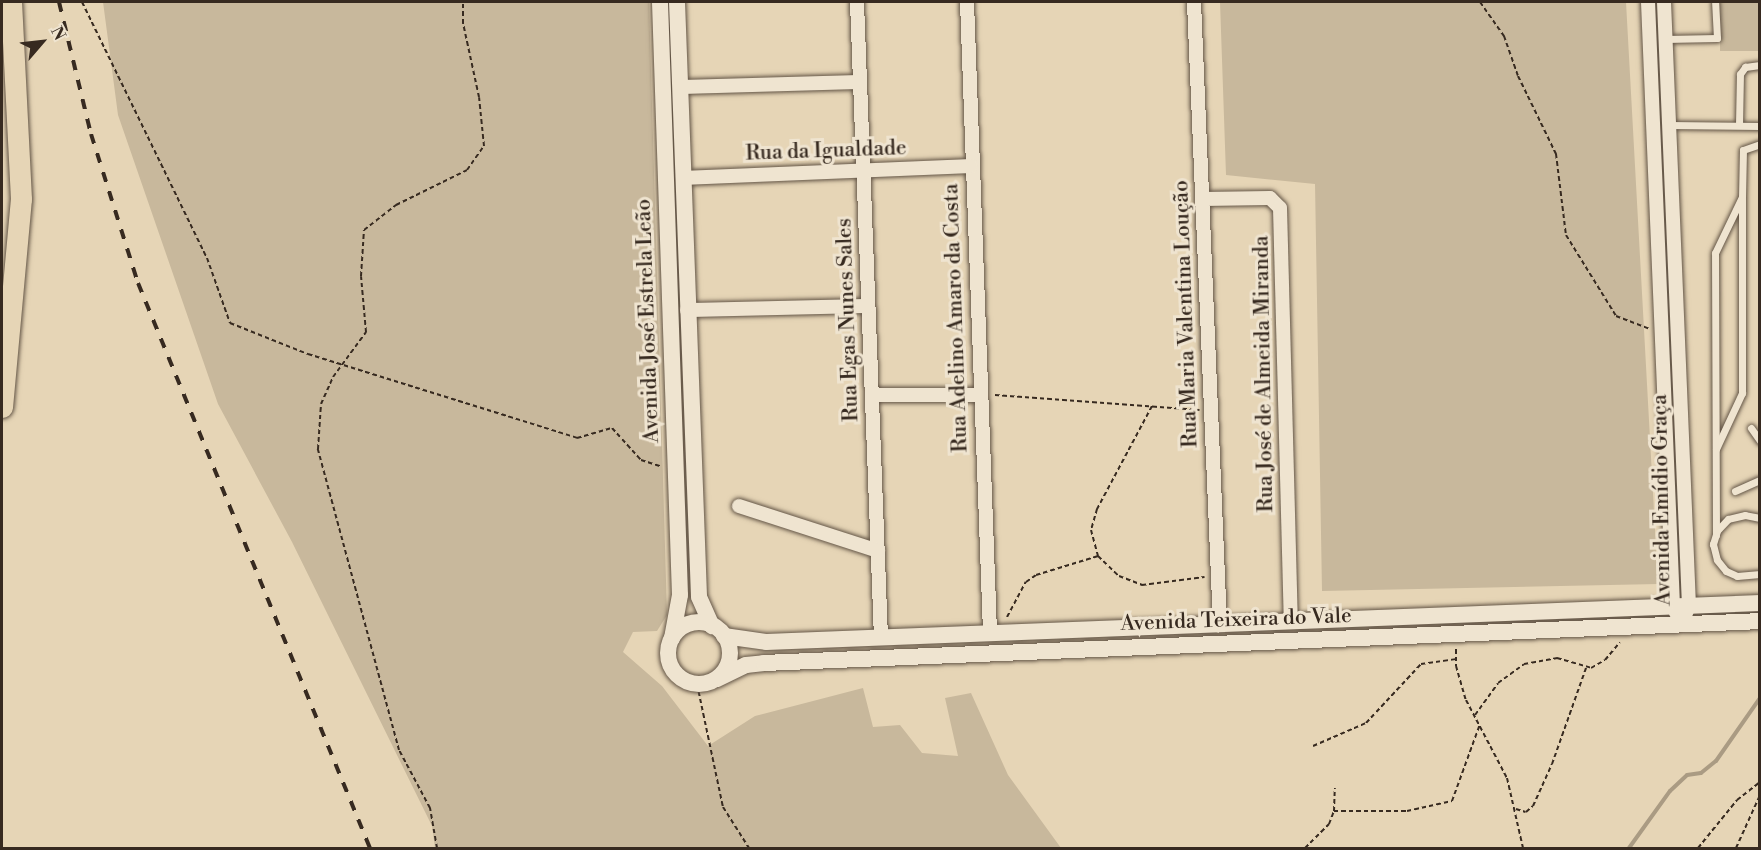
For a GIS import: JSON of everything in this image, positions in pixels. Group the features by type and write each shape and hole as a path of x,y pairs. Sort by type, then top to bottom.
{"main road":[{"path":"2,407 21,199 11,2"}],"street":[{"name":"Avenida José Estrela Leão","path":"660,2 680,595 672,638"},
{"name":"Avenida José Estrela Leão","path":"677,2 699,597 718,631"},
{"name":"Rua Egas Nunes Sales","path":"856,2 881,637"},
{"name":"Rua Adelino Amaro da Costa","path":"967,2 980,395 994,633"},
{"name":"Rua Maria Valentina Loução","path":"1194,2 1220,624"},
{"name":"Avenida Emídio Graça","path":"1648,2 1662,331 1682,624"},
{"name":"Avenida Emídio Graça","path":"1664,2 1681,607"},
{"path":"680,87 860,82"},
{"name":"Rua da Igualdade","path":"683,178 971,166"},
{"name":"Rua José de Almeida Miranda","path":"1203,199 1270,198 1280,208 1291,622"},
{"path":"687,310 868,306"},
{"path":"872,395 980,395"},
{"path":"739,506 878,551"},
{"name":"Avenida Teixeira do Vale","path":"672,638 694,623 766,642 1760,603"},
{"name":"Avenida Teixeira do Vale","path":"697,684 717,679 746,665 764,663 1760,621"},
{"path":"717,679 728,663 718,631"},
{"path":"672,638 668,648 671,668 687,682 697,684"}],"lane":[{"path":"1665,39 1717,38 1715,2"},
{"path":"1739,125 1740,74 1745,67 1760,65"},
{"path":"1669,125 1760,126"},
{"path":"1714,452 1742,393 1743,150 1760,144"},
{"path":"1742,197 1715,253 1716,535 1714,552 1726,571 1737,576 1760,574"},
{"path":"1751,428 1760,441"},
{"path":"1735,490 1760,480"},
{"path":"1716,535 1728,519 1745,515 1760,518"}],"path":[{"path":"82,2 207,258 230,323 345,365 577,438 612,428 641,460 676,472"},
{"path":"437,849 430,808 399,750 318,449 321,404 333,377 345,365 366,332 361,276 364,230 396,205 467,170 484,146 479,97 463,23 464,2"},
{"path":"1480,2 1504,36 1518,76 1556,154 1562,215 1572,245 1616,316 1637,326 1662,331"},
{"path":"980,395 1035,395 1211,411"},
{"path":"1152,406 1097,509 1091,530 1098,556 1119,576 1142,585 1218,574"},
{"path":"994,633 1026,582 1050,568 1098,556"},
{"path":"1475,715 1498,683 1534,660 1557,658 1586,668 1605,660 1629,626"},
{"path":"1458,633 1456,659 1460,685 1507,778 1516,809 1523,849"},
{"path":"1314,746 1366,723 1421,664 1456,659"},
{"path":"1516,809 1526,812 1533,806 1552,764 1586,668"},
{"path":"697,684 723,807 749,849"},
{"path":"1334,811 1407,811 1452,801 1480,724"},
{"path":"1698,849 1737,801 1760,782"},
{"path":"1305,849 1329,824 1334,811 1335,788"},
{"path":"1736,849 1760,795"}],"shaded area":[{"path":"103,2 649,2 667,615 657,631 633,632 623,652 662,686 708,746 755,716 863,688 873,727 900,725 922,753 958,756 945,698 971,693 1008,775 1061,848 435,848 432,826 292,542 218,404 118,115"},
{"path":"1220,2 1626,2 1658,584 1322,591 1315,184 1226,175"},
{"path":"1720,2 1759,2 1759,51 1720,51"}],"waterway":[{"path":"1629,848 1670,791 1687,775 1701,773 1716,761 1760,698"}],"railway":[{"path":"59,2 91,134 138,283 370,848"}]}
